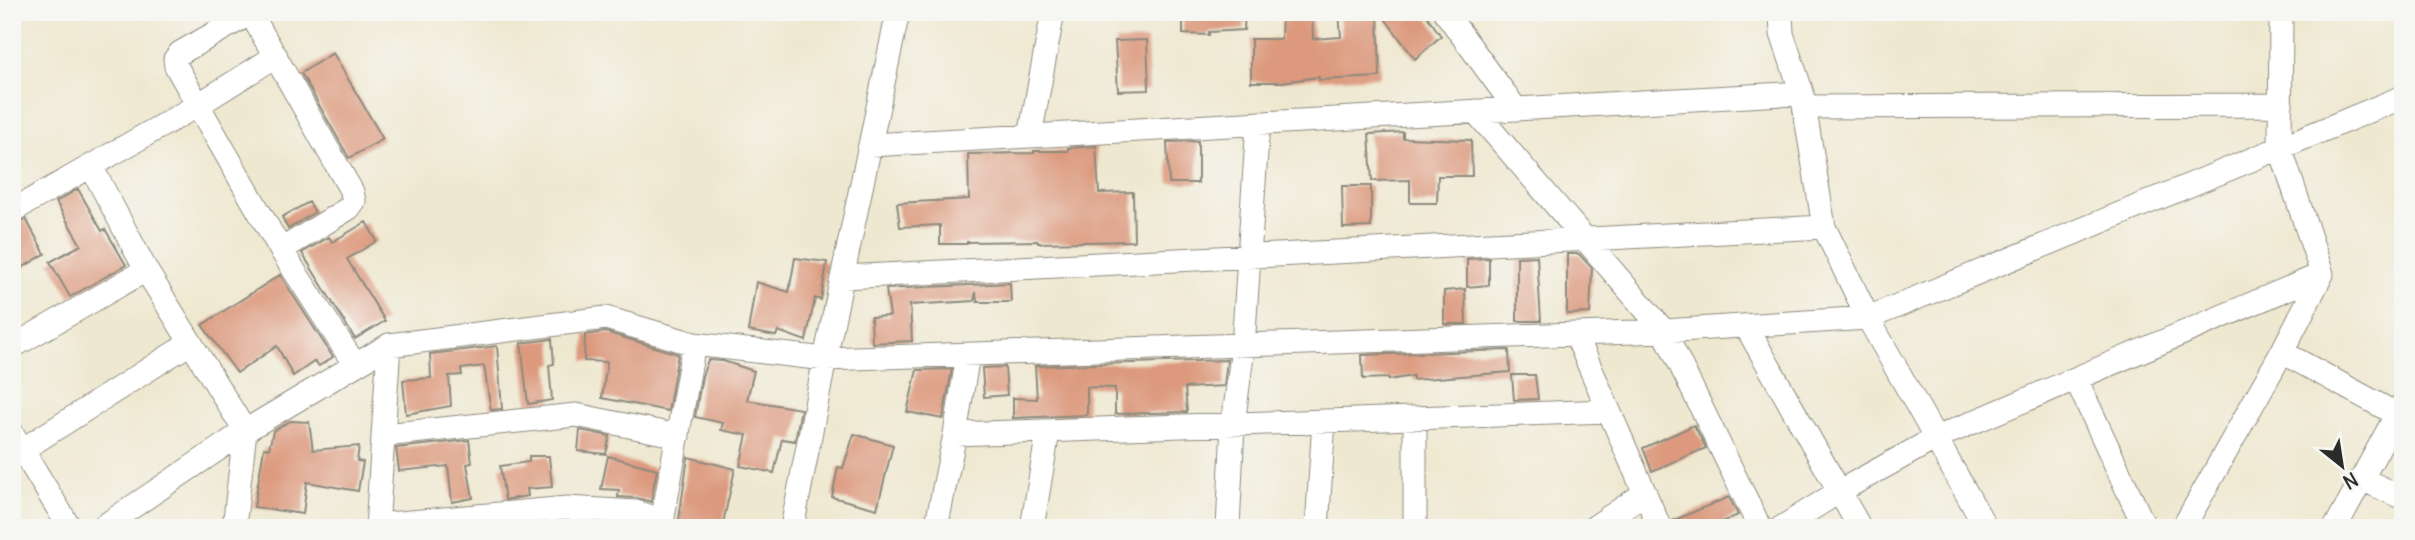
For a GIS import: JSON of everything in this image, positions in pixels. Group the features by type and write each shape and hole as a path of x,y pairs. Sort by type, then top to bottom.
{"street":[{"path":"792,528 898,12"},
{"path":"1030,136 1053,12"},
{"path":"1445,12 1516,109"},
{"path":"1781,12 1783,34 1804,100 1824,227 1868,318 1986,528"},
{"path":"2183,528 2282,352 2322,274 2280,147 2281,12"},
{"path":"281,250 349,208 354,201 352,192 276,56 254,19 249,16 180,53 176,66 281,250 355,365"},
{"path":"12,211 198,105 276,56"},
{"path":"870,145 1516,109 1804,100 2281,104"},
{"path":"101,528 245,431 390,345 606,317 694,344 825,359 1576,335 1868,318 2280,147 2401,102"},
{"path":"1475,111 1664,331 1760,528"},
{"path":"1228,528 1233,425 1242,347 1258,123"},
{"path":"91,166 146,270 245,431 234,528"},
{"path":"843,277 1824,227"},
{"path":"12,347 146,270"},
{"path":"1781,528 1840,491 1936,438 2322,274"},
{"path":"1746,326 1860,528"},
{"path":"1576,335 1660,528"},
{"path":"70,528 17,441 190,342"},
{"path":"390,345 377,526 567,508 636,512 662,525 694,344"},
{"path":"2282,352 2400,408 2335,528"},
{"path":"936,528 956,434 968,355"},
{"path":"2076,379 2146,528"},
{"path":"956,434 1609,411"},
{"path":"384,435 576,415 678,436"},
{"path":"1415,418 1415,528"},
{"path":"1317,528 1324,421"},
{"path":"1032,528 1048,432"},
{"path":"2362,479 2403,498"},
{"path":"1593,528 1645,493"}],"building":[{"path":"1183,12 1245,12 1244,30 1209,32 1209,35 1183,34"},
{"path":"1282,12 1312,12 1313,39 1341,37 1339,12 1378,12 1380,77 1319,80 1319,77 1282,82 1251,82 1251,39 1281,39"},
{"path":"1380,12 1424,12 1441,36 1415,59"},
{"path":"1147,40 1149,90 1118,91 1115,41"},
{"path":"333,53 383,139 349,158 301,73"},
{"path":"1403,132 1403,138 1471,140 1472,176 1438,176 1437,203 1410,203 1410,180 1372,181 1369,134"},
{"path":"1198,141 1198,183 1169,183 1167,142"},
{"path":"1096,146 1099,193 1133,192 1134,241 940,244 940,225 900,227 897,203 969,199 968,154 1068,151 1068,148"},
{"path":"1342,186 1371,186 1371,227 1343,228"},
{"path":"78,189 102,231 105,229 126,265 70,297 50,262 81,245 56,202"},
{"path":"309,202 315,212 288,229 282,217"},
{"path":"26,219 45,254 20,269 12,255 12,225"},
{"path":"366,222 377,241 347,259 385,321 355,339 302,253 329,237 332,242"},
{"path":"1567,254 1579,254 1592,268 1590,313 1567,314"},
{"path":"1537,256 1541,321 1517,321 1517,257"},
{"path":"795,258 827,262 821,300 815,298 806,341 778,331 776,336 748,331 756,282 789,292"},
{"path":"1489,258 1489,285 1467,287 1467,259"},
{"path":"280,275 333,357 319,366 315,361 293,376 277,346 237,373 202,325"},
{"path":"1010,283 1011,302 977,302 976,292 974,301 910,305 912,341 872,343 871,317 890,316 886,289"},
{"path":"1465,289 1466,324 1444,324 1444,291"},
{"path":"605,332 678,354 668,411 602,398 607,362 584,361 585,335"},
{"path":"552,339 554,364 549,365 552,400 528,404 521,343"},
{"path":"497,346 502,409 491,410 484,366 461,369 462,375 449,376 451,406 406,414 403,380 431,378 430,354"},
{"path":"1509,350 1510,372 1413,380 1413,376 1388,380 1363,379 1362,355"},
{"path":"708,360 723,361 754,371 747,400 801,409 795,441 782,439 774,473 740,466 747,435 721,430 723,423 695,417 702,376"},
{"path":"1227,360 1224,386 1185,388 1187,412 1115,414 1115,388 1087,387 1087,415 1013,418 1013,398 1037,399 1035,366"},
{"path":"1005,367 1007,395 984,397 982,368"},
{"path":"952,369 943,419 907,412 917,370"},
{"path":"1512,375 1535,375 1538,399 1514,400"},
{"path":"290,421 309,422 313,450 359,446 357,461 363,462 358,491 307,482 303,514 254,507 264,448 269,449 273,431"},
{"path":"1694,425 1706,448 1652,471 1643,448"},
{"path":"580,430 610,436 606,454 578,451"},
{"path":"854,434 893,445 877,509 832,497 838,467 843,468"},
{"path":"469,440 472,463 467,464 473,498 452,502 448,466 399,471 396,448"},
{"path":"529,456 549,456 552,487 527,489 528,496 505,500 500,466 529,462"},
{"path":"608,456 657,469 651,502 618,497 619,490 601,489"},
{"path":"688,457 735,469 722,528 678,526"},
{"path":"1729,497 1738,515 1708,528 1674,528 1672,521"}]}
